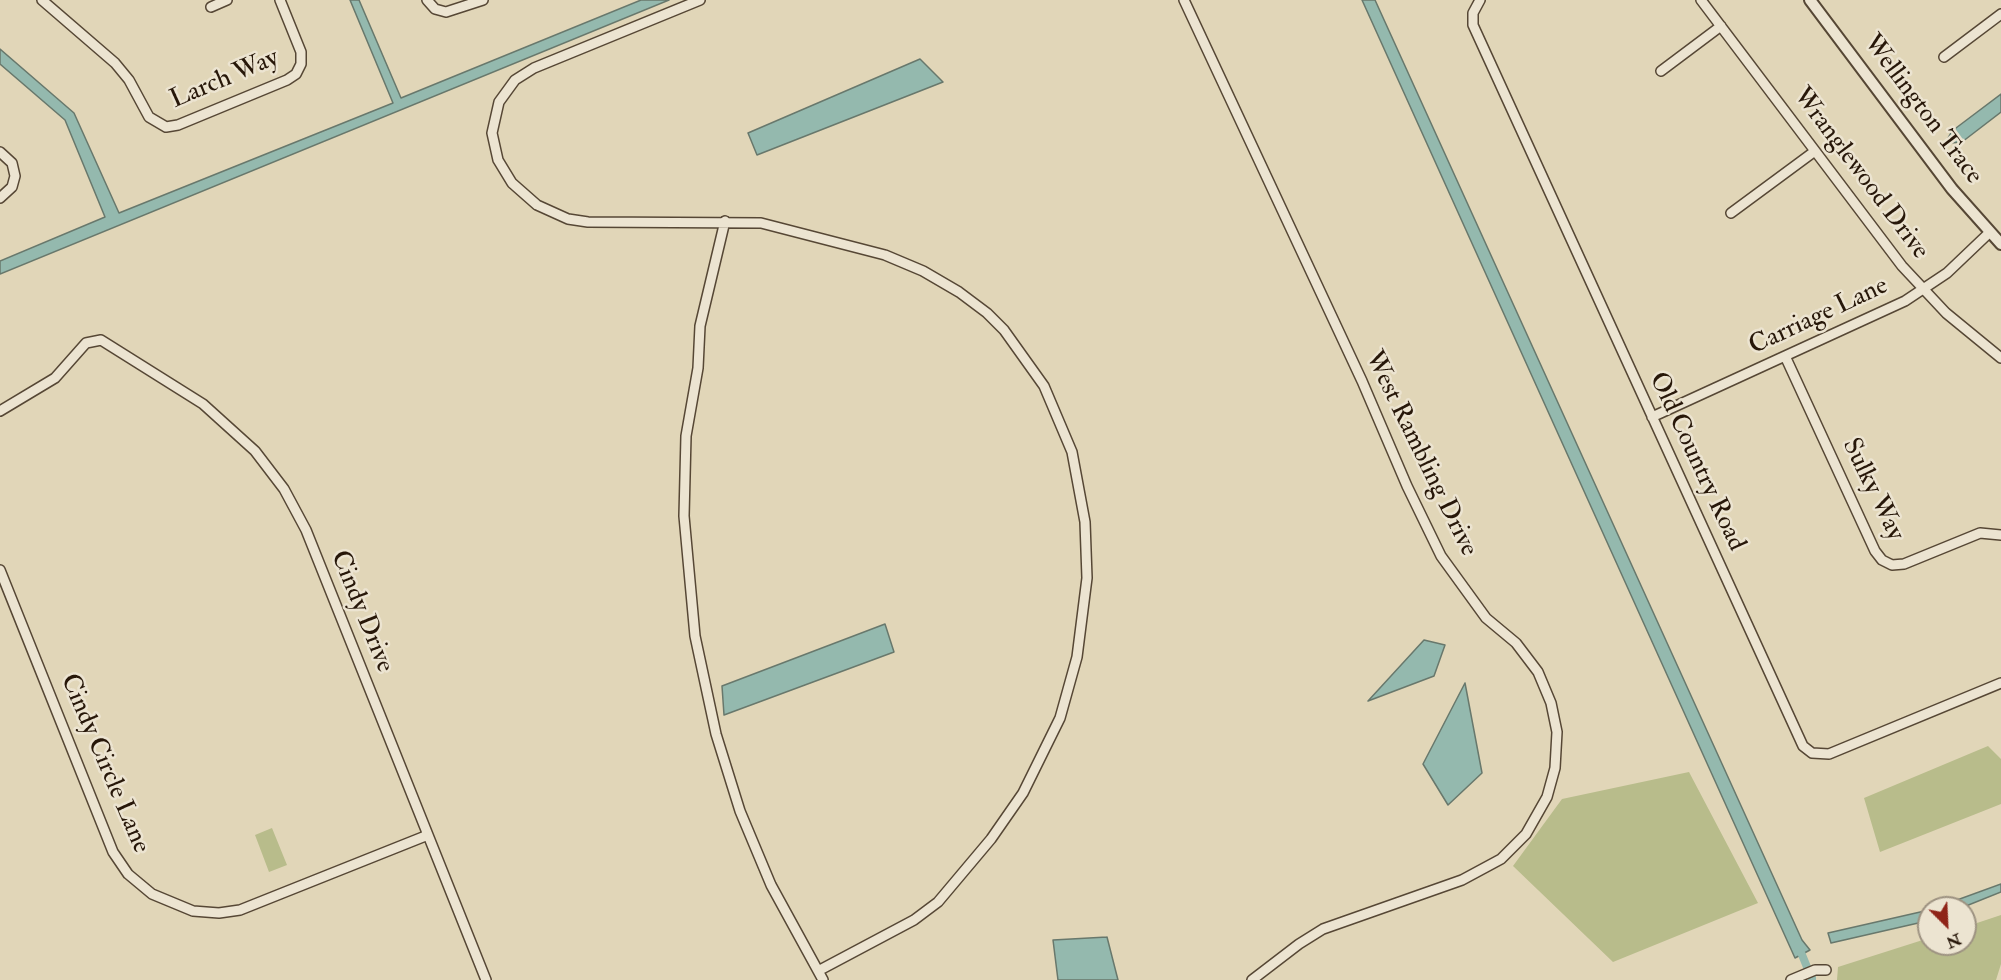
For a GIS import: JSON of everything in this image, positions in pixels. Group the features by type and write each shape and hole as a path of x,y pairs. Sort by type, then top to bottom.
{"street":[{"name":"Larch Way","path":"42,0 123,71 149,117 161,126 172,127 287,80 296,74 301,64 301,52 280,0"},
{"path":"210,7 227,0"},
{"path":"427,0 435,9 446,12 483,0"},
{"path":"700,0 534,68 512,84 497,107 492,133 498,160 516,188 549,212 588,222 761,223 885,255 922,271 987,313 1031,366 1055,407 1075,462 1085,522 1087,578 1077,657 1056,726 1023,793 991,839 938,902 914,920 818,971"},
{"name":"West Rambling Drive","path":"1184,0 1441,556 1486,618 1516,643 1538,672 1551,703 1557,732 1555,768 1547,797 1526,834 1501,859 1462,880 1323,929 1264,976 1252,980"},
{"name":"Old Country Road","path":"1480,0 1473,13 1473,25 1800,741 1808,750 1818,755 1829,754 2001,683"},
{"name":"Wranglewood Drive","path":"1701,0 1883,242 1924,290 1970,334 2001,358"},
{"name":"Wellington Trace","path":"1810,0 1952,189 2001,244"},
{"path":"1944,57 2001,14"},
{"path":"1661,71 1721,26"},
{"path":"1731,213 1815,151"},
{"path":"0,152 12,163 15,176 12,187 0,198"},
{"path":"725,221 700,326 698,368 686,441 686,556 695,636 716,734 740,811 771,885 824,980"},
{"name":"Carriage Lane","path":"1652,417 1924,290 1947,273 1989,233"},
{"name":"Cindy Drive","path":"0,411 56,378 86,343 95,339 115,347 222,418 255,451 284,489 306,530 486,980"},
{"name":"Sulky Way","path":"1785,356 1875,551 1882,560 1892,565 1904,564 1980,533 2001,535"},
{"name":"Cindy Circle Lane","path":"0,570 113,852 128,874 152,894 193,911 219,913 240,910 428,835"},
{"path":"1791,980 1815,970 1826,970"}],"green space":[{"path":"1988,746 2001,759 2001,804 1880,852 1864,798"},
{"path":"1689,772 1758,903 1613,962 1513,866 1562,799"},
{"path":"272,828 287,865 269,872 255,835"},
{"path":"2001,915 2001,964 1996,980 1837,980 1838,967 1917,942 1917,956 1977,956 1977,923"}],"water":[{"path":"350,0 359,0 401,98 641,0 669,0 0,274 0,261 105,217 65,120 0,64 0,49 74,113 119,213 393,103"},
{"path":"1362,0 1375,0 1802,940 1810,950 1795,958"},
{"path":"920,59 943,82 757,155 748,133"},
{"path":"2001,94 2001,112 1962,142 1950,143 1948,138 1952,131"},
{"path":"885,624 894,652 724,715 722,686"},
{"path":"1424,640 1445,645 1434,676 1368,701"},
{"path":"1465,683 1482,773 1448,805 1423,764"},
{"path":"2001,884 2001,892 1977,902 1977,896 1968,896"},
{"path":"1917,913 1917,923 1831,943 1828,933"},
{"path":"1107,937 1118,980 1058,980 1053,940"}],"waterway":[{"path":"1798,945 1807,967"}]}
